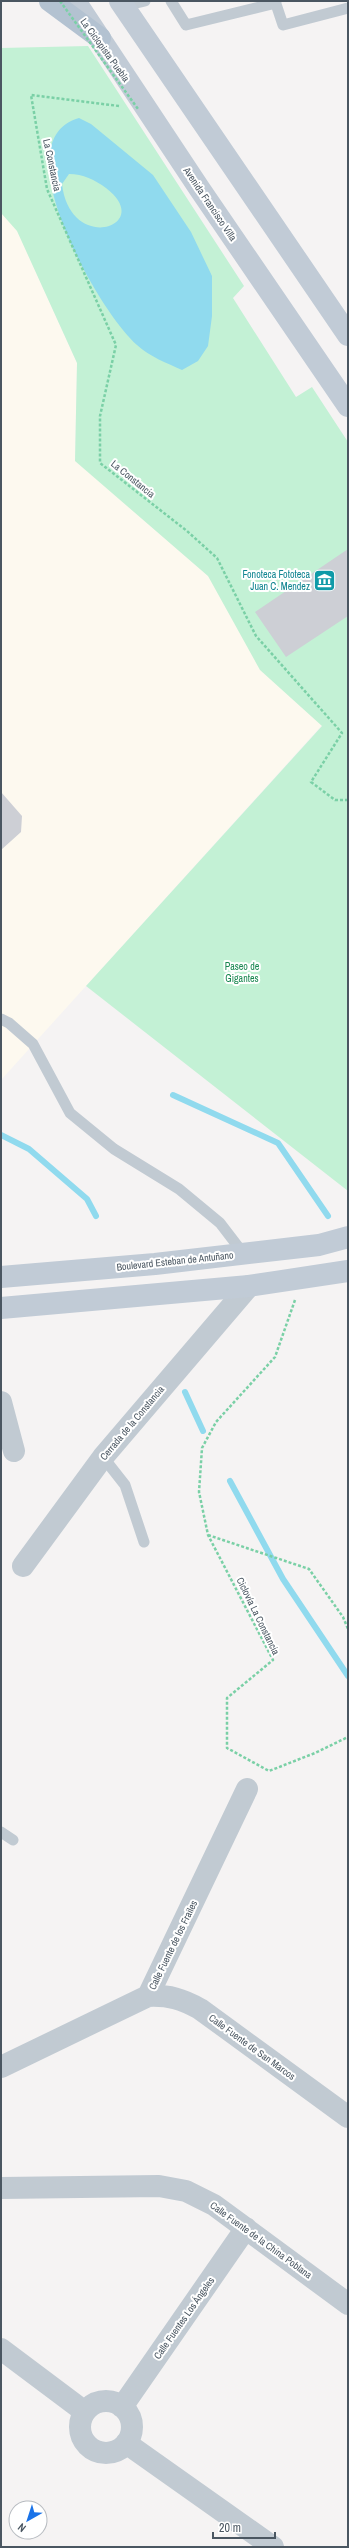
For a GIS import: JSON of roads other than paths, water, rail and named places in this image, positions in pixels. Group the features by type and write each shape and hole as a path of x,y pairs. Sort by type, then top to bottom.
{"main road":[{"path":"50,1 100,38"},
{"name":"Avenida Francisco Villa","path":"75,1 199,188 348,406"},
{"path":"122,4 348,335"},
{"name":"Boulevard Esteban de Antuñano","path":"1,1277 154,1264 319,1245 348,1238"},
{"path":"1,1267 27,1275"},
{"path":"1,1308 249,1286 341,1272"}],"street":[{"name":"Cerrada de la Constancia","path":"23,1566 103,1457 249,1286"},
{"path":"1,1402 14,1451"},
{"name":"Calle Fuente de los Frailes","path":"1,2067 148,1996 247,1789"},
{"name":"Calle Fuente de San Marcos","path":"148,1996 164,1995 180,1998 200,2009 348,2117"},
{"name":"Calle Fuente de la China Poblana","path":"1,2188 160,2186 186,2191 200,2197 246,2228 348,2304"},
{"name":"Calle Fuentes Los Ángeles","path":"122,2407 246,2228"},
{"path":"1,2349 85,2412"},
{"path":"102,2401 113,2402 122,2407 129,2415 131,2424 130,2434 126,2443 118,2450 108,2453 97,2451 88,2446 82,2437 80,2427 85,2412 92,2405 102,2401"},
{"path":"126,2443 273,2547"}],"lane":[{"path":"122,4 145,1"},
{"path":"171,1 186,25 276,2 283,25 348,8"},
{"path":"1,1019 9,1022 33,1044 70,1113 114,1149 178,1189 220,1223 243,1253"},
{"path":"103,1457 125,1485 144,1542"},
{"path":"1,1832 13,1840"}],"water":[{"path":"79,118 91,124 153,175 191,232 212,276 212,316 208,346 198,361 182,370 147,353 120,327 101,299 81,264 64,227 53,191 49,158 57,133","holes":["69,174 84,176 98,182 119,202 121,213 116,222 106,227 93,226 79,220 68,206 62,184"]}],"waterway":[{"path":"173,1095 278,1143 328,1216"},
{"path":"1,1135 29,1149 87,1199 96,1216"},
{"path":"185,1392 203,1431"},
{"path":"230,1481 283,1579 348,1676"}],"place":[{"name":"Fonoteca Fototeca Juan C. Mendez","path":"325,580"}],"park label":[{"name":"Paseo de Gigantes","path":"242,972"}]}
